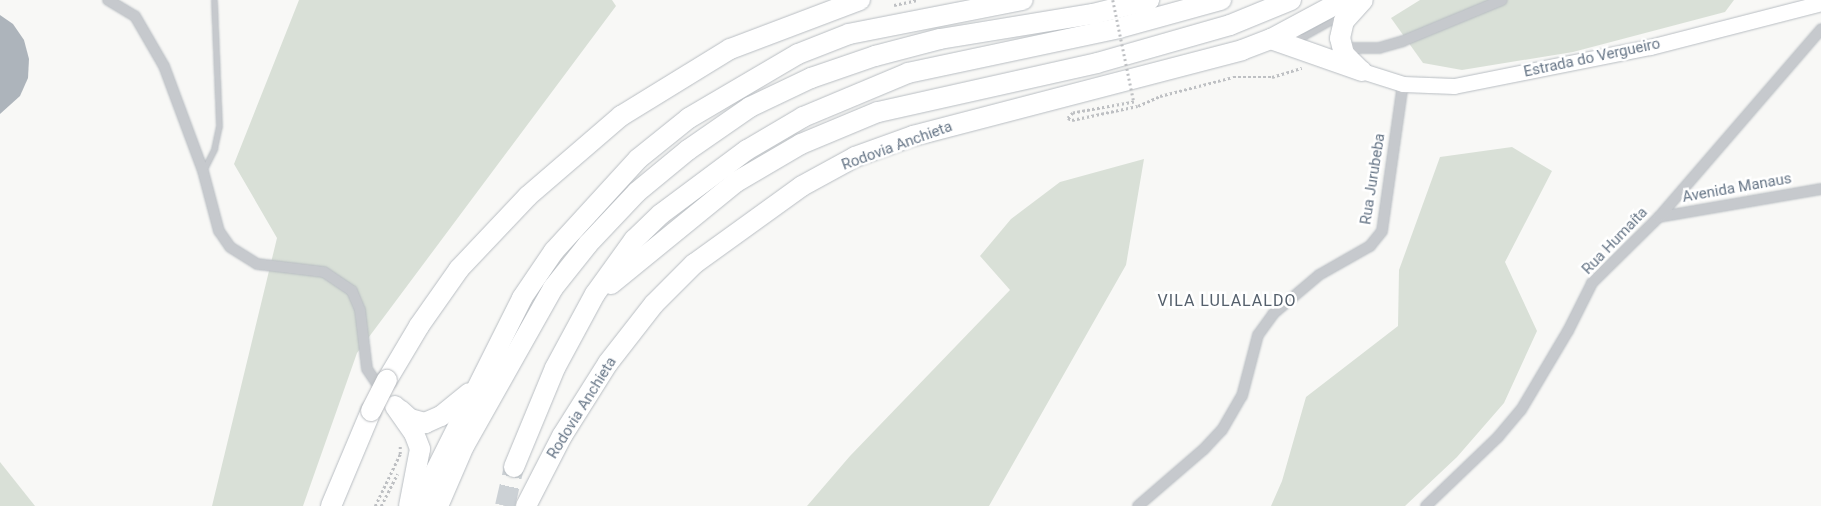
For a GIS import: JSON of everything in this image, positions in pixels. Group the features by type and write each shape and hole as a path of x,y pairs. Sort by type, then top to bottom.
{"highway":[{"path":"331,506 371,411 419,326 460,270 528,196 621,116 730,49 860,0"},
{"path":"418,506 475,388 522,298 554,251 638,159 689,118 798,54 849,34 1023,0"},
{"path":"438,506 464,446 553,288 588,244 637,192 688,150 750,107 811,78 875,56 940,39 1093,14 1149,0"},
{"path":"514,467 555,368 595,294 634,240 661,214 747,150 803,117 908,74 1119,28 1221,0"},
{"path":"595,294 736,182 801,144 878,112 1097,63 1230,25 1291,0"},
{"name":"Rodovia Anchieta","path":"526,506 562,436 608,363 654,304 694,264 802,186 855,157 913,136 998,112 1115,85 1271,39 1344,0"},
{"path":"1335,54 1344,21 1363,0"},
{"path":"1271,39 1335,54 1362,71"},
{"path":"395,406 410,419 426,423 441,416 475,388"},
{"path":"395,406 414,433 420,449 409,506"}],"street":[{"path":"108,0 135,16 147,31 178,99 203,171 220,231 243,257 257,264 324,272 352,291 360,310 367,370 374,383 395,406"},
{"path":"1335,54 1379,48 1461,19 1502,0"},
{"name":"Estrada do Vergueiro","path":"1362,71 1403,84 1454,86 1650,47 1821,2"},
{"name":"Rua Humaíta","path":"1426,506 1498,437 1520,410 1568,331 1592,283 1659,217 1821,29"},
{"name":"Rua Jurubeba","path":"1138,506 1204,449 1222,430 1242,396 1256,343 1273,314 1319,275 1370,246 1382,232 1403,84"},
{"name":"Avenida Manaus","path":"1659,217 1821,189"}],"lane":[{"path":"203,171 214,149 219,126 214,0"},
{"path":"1271,39 1305,36 1336,20 1359,0"}],"path":[{"path":"894,5 918,0"},
{"path":"1113,0 1134,102 1073,113 1068,118 1072,120 1138,106 1160,96 1233,77 1272,77 1335,54"},
{"path":"375,506 400,454 401,435"},
{"path":"381,506 401,466"}],"shaded area":[{"path":"299,0 612,0 616,6 357,353 303,506 212,506 277,238 234,164"},
{"path":"1420,0 1734,0 1725,12 1573,52 1462,70 1423,63 1391,18"},
{"path":"1512,147 1552,171 1505,262 1537,331 1504,403 1457,457 1405,506 1271,506 1282,481 1306,397 1398,326 1399,270 1440,157"},
{"path":"1144,159 1126,265 989,506 807,506 850,456 1010,290 980,256 1011,219 1060,182"},
{"path":"0,462 35,506 0,506"}],"building":[{"path":"0,15 13,24 24,40 29,59 28,78 20,96 0,114"}],"tunnel":[{"path":"505,506 514,467"}],"district":[{"name":"VILA LULALALDO","path":"1227,301"}]}
